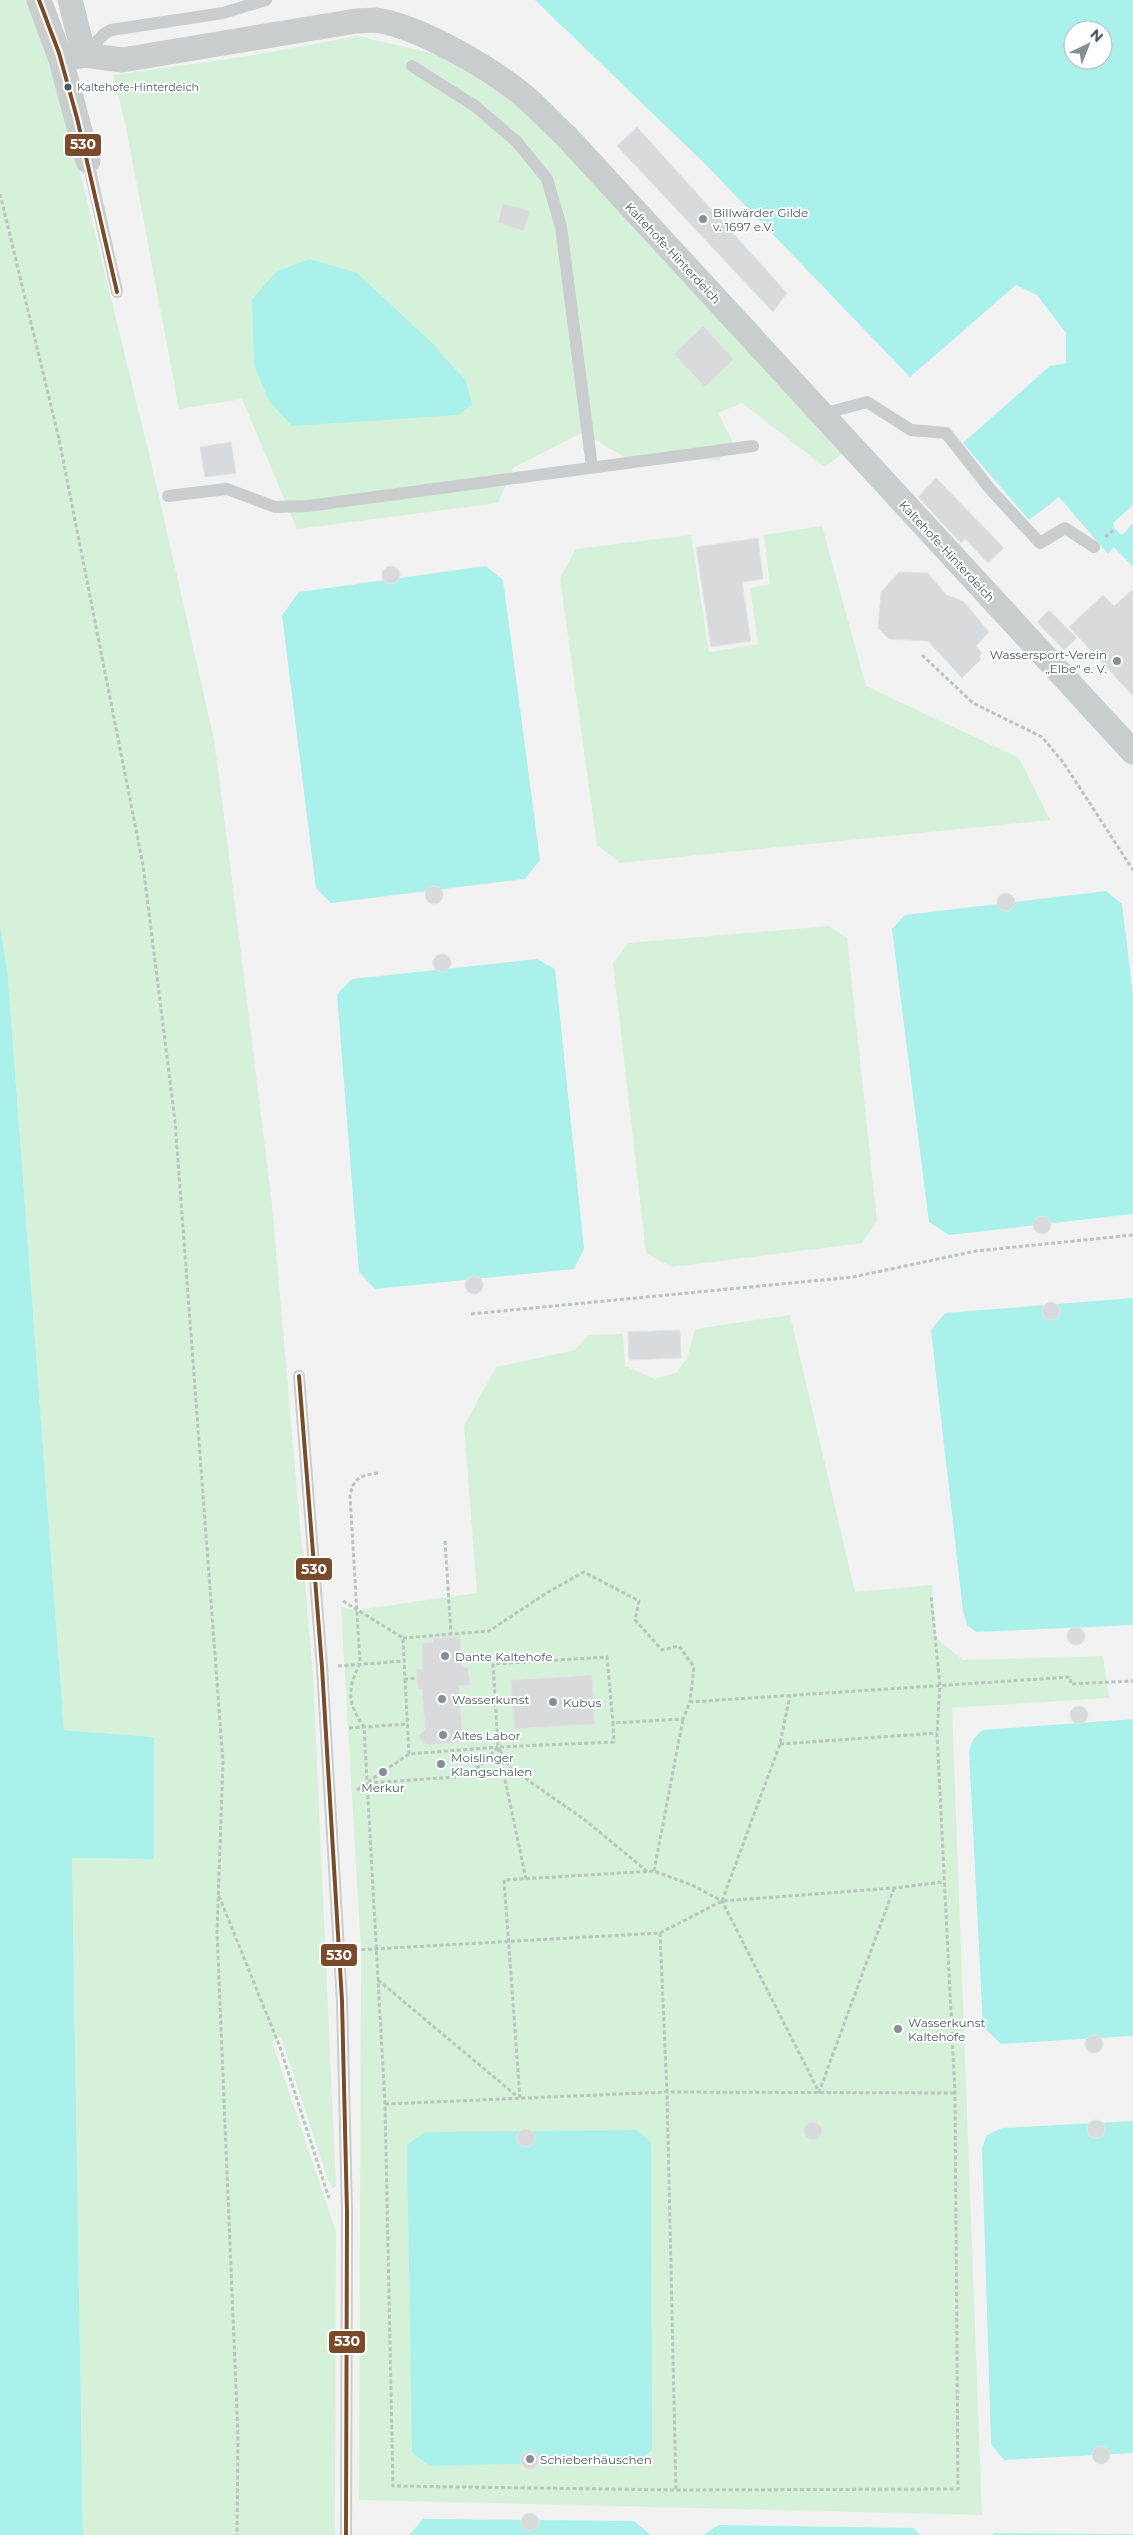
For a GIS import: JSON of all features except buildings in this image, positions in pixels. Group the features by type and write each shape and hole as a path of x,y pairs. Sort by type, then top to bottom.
{"street":[{"path":"38,0 72,58"},
{"path":"70,0 72,58 88,161"},
{"name":"Kaltehofe-Hinterdeich","path":"72,58 122,60 365,20 393,25 440,43 507,83 530,101 566,137 1133,752"}],"lane":[{"path":"72,58 111,30 223,13 266,0"},
{"path":"412,66 475,106 517,142 547,179 561,226 592,468"},
{"path":"88,161 117,292"},
{"path":"822,414 867,402 910,430 946,433 990,490 1040,543 1065,528 1094,547"},
{"path":"168,496 227,489 275,507 308,506 753,446"},
{"path":"299,1376 322,1667 342,2001 347,2212 346,2535"}],"path":[{"path":"0,194 60,439 143,865 175,1121 223,1762 217,1932 238,2436 237,2535"},
{"path":"922,655 973,704 1042,738 1063,762 1133,870"},
{"path":"471,1314 853,1277 976,1251 1133,1235"},
{"path":"378,1473 358,1478 352,1485 350,1496 360,1663 352,1681 350,1694 354,1712 364,1727 385,2104 393,2486 676,2490 958,2489 955,2093 942,1882 937,1733 940,1686 931,1595"},
{"path":"445,1540 451,1634"},
{"path":"343,1601 403,1638 489,1631 548,1592 584,1572 640,1601 635,1620 662,1650 679,1646 694,1667 690,1702 682,1720 654,1871"},
{"path":"403,1638 409,1754"},
{"path":"357,1790 409,1754 498,1747 614,1742 607,1657 493,1664 498,1747 526,1878"},
{"path":"322,1667 404,1661"},
{"path":"690,1702 1070,1677 1071,1684 1133,1681"},
{"path":"405,1679 417,1678"},
{"path":"722,1901 780,1744 790,1695"},
{"path":"613,1723 682,1720"},
{"path":"349,1728 408,1724"},
{"path":"780,1744 937,1733"},
{"path":"367,1783 457,1776 480,1766 498,1747"},
{"path":"498,1747 509,1767 586,1820 649,1872"},
{"path":"520,2098 507,1942 504,1880 654,1871 694,1886 722,1901 818,2092"},
{"path":"376,1950 660,1933 722,1901 894,1888 942,1882"},
{"path":"818,2092 894,1888"},
{"path":"218,1893 280,2047 327,2194 336,2208 347,2212"},
{"path":"660,1933 667,2092 676,2490"},
{"path":"378,1979 520,2098"},
{"path":"385,2104 667,2092 955,2093"}],"green space":[{"path":"0,0 28,0 69,127 152,466 213,735 219,776 272,1204 313,1675 336,2186 333,2188 328,2180 281,2037 272,2041 336,2232 335,2535 83,2535 72,1858 154,1859 154,1737 64,1730 8,977 0,924"},
{"path":"357,36 440,55 522,100 843,453 825,467 742,403 718,413 735,446 719,460 626,458 583,432 513,468 498,503 297,529 242,399 179,409 126,127 113,75 248,56"},
{"path":"822,526 866,686 1019,758 1050,820 620,863 597,845 560,578 576,549 691,535 709,652 758,644 750,588 770,584 764,535"},
{"path":"829,926 847,938 877,1221 862,1243 672,1267 646,1253 613,963 628,943"},
{"path":"790,1315 855,1592 932,1585 935,1637 963,1660 1103,1656 1109,1698 952,1708 982,2515 359,2500 361,1950 341,1607 357,1610 477,1593 464,1426 496,1367 575,1350 588,1335 623,1334 625,1366 655,1379 676,1373 687,1359 695,1329"}],"water":[{"path":"535,0 1133,0 1133,567 1114,547 1108,554 1059,497 1029,520 963,443 1050,366 1066,363 1066,333 1037,295 1016,285 910,377 705,164"},
{"path":"310,259 357,273 431,342 466,381 472,405 458,415 292,426 269,401 254,365 252,299 277,271"},
{"path":"486,566 503,580 540,860 525,879 331,903 316,888 282,615 299,592"},
{"path":"1106,891 1122,904 1133,995 1133,1214 949,1235 929,1222 892,929 905,915"},
{"path":"0,924 8,977 64,1730 154,1737 154,1859 72,1858 83,2535 0,2535"},
{"path":"537,959 555,969 584,1249 574,1269 375,1289 359,1272 337,994 352,979"},
{"path":"1133,1298 1133,1625 976,1632 967,1625 963,1611 931,1330 945,1313"},
{"path":"1133,1719 1133,2036 1001,2044 983,2027 969,1751 971,1744 975,1737 983,1730"},
{"path":"1133,2121 1133,2453 1004,2460 991,2444 982,2148 987,2135 1002,2128"},
{"path":"637,2130 651,2142 652,2450 638,2461 429,2466 412,2452 407,2145 425,2132"},
{"path":"423,2519 634,2521 651,2535 409,2535"},
{"path":"719,2525 914,2528 920,2535 703,2535"},
{"path":"995,2533 1133,2534 1133,2535 992,2535"}],"pier":[{"path":"1133,505 1133,523 1122,535 1115,529 1113,523"}],"transit line":[{"name":"530","path":"39,0 59,53 77,118 117,292"},
{"name":"530","path":"299,1376 322,1667 342,2001 347,2212 346,2535"}],"place":[{"name":"Kaltehofe-Hinterdeich","path":"68,87"},
{"name":"Billwärder Gilde v. 1697 e.V.","path":"703,219"},
{"name":"Wassersport-Verein „Elbe\" e. V.","path":"1117,661"},
{"name":"Dante Kaltehofe","path":"445,1656"},
{"name":"Wasserkunst","path":"442,1699"},
{"name":"Kubus","path":"553,1702"},
{"name":"Altes Labor","path":"443,1735"},
{"name":"Moislinger Klangschalen","path":"441,1764"},
{"name":"Merkur","path":"383,1772"},
{"name":"Wasserkunst Kaltehofe","path":"898,2029"},
{"name":"Schieberhäuschen","path":"530,2459"}]}
